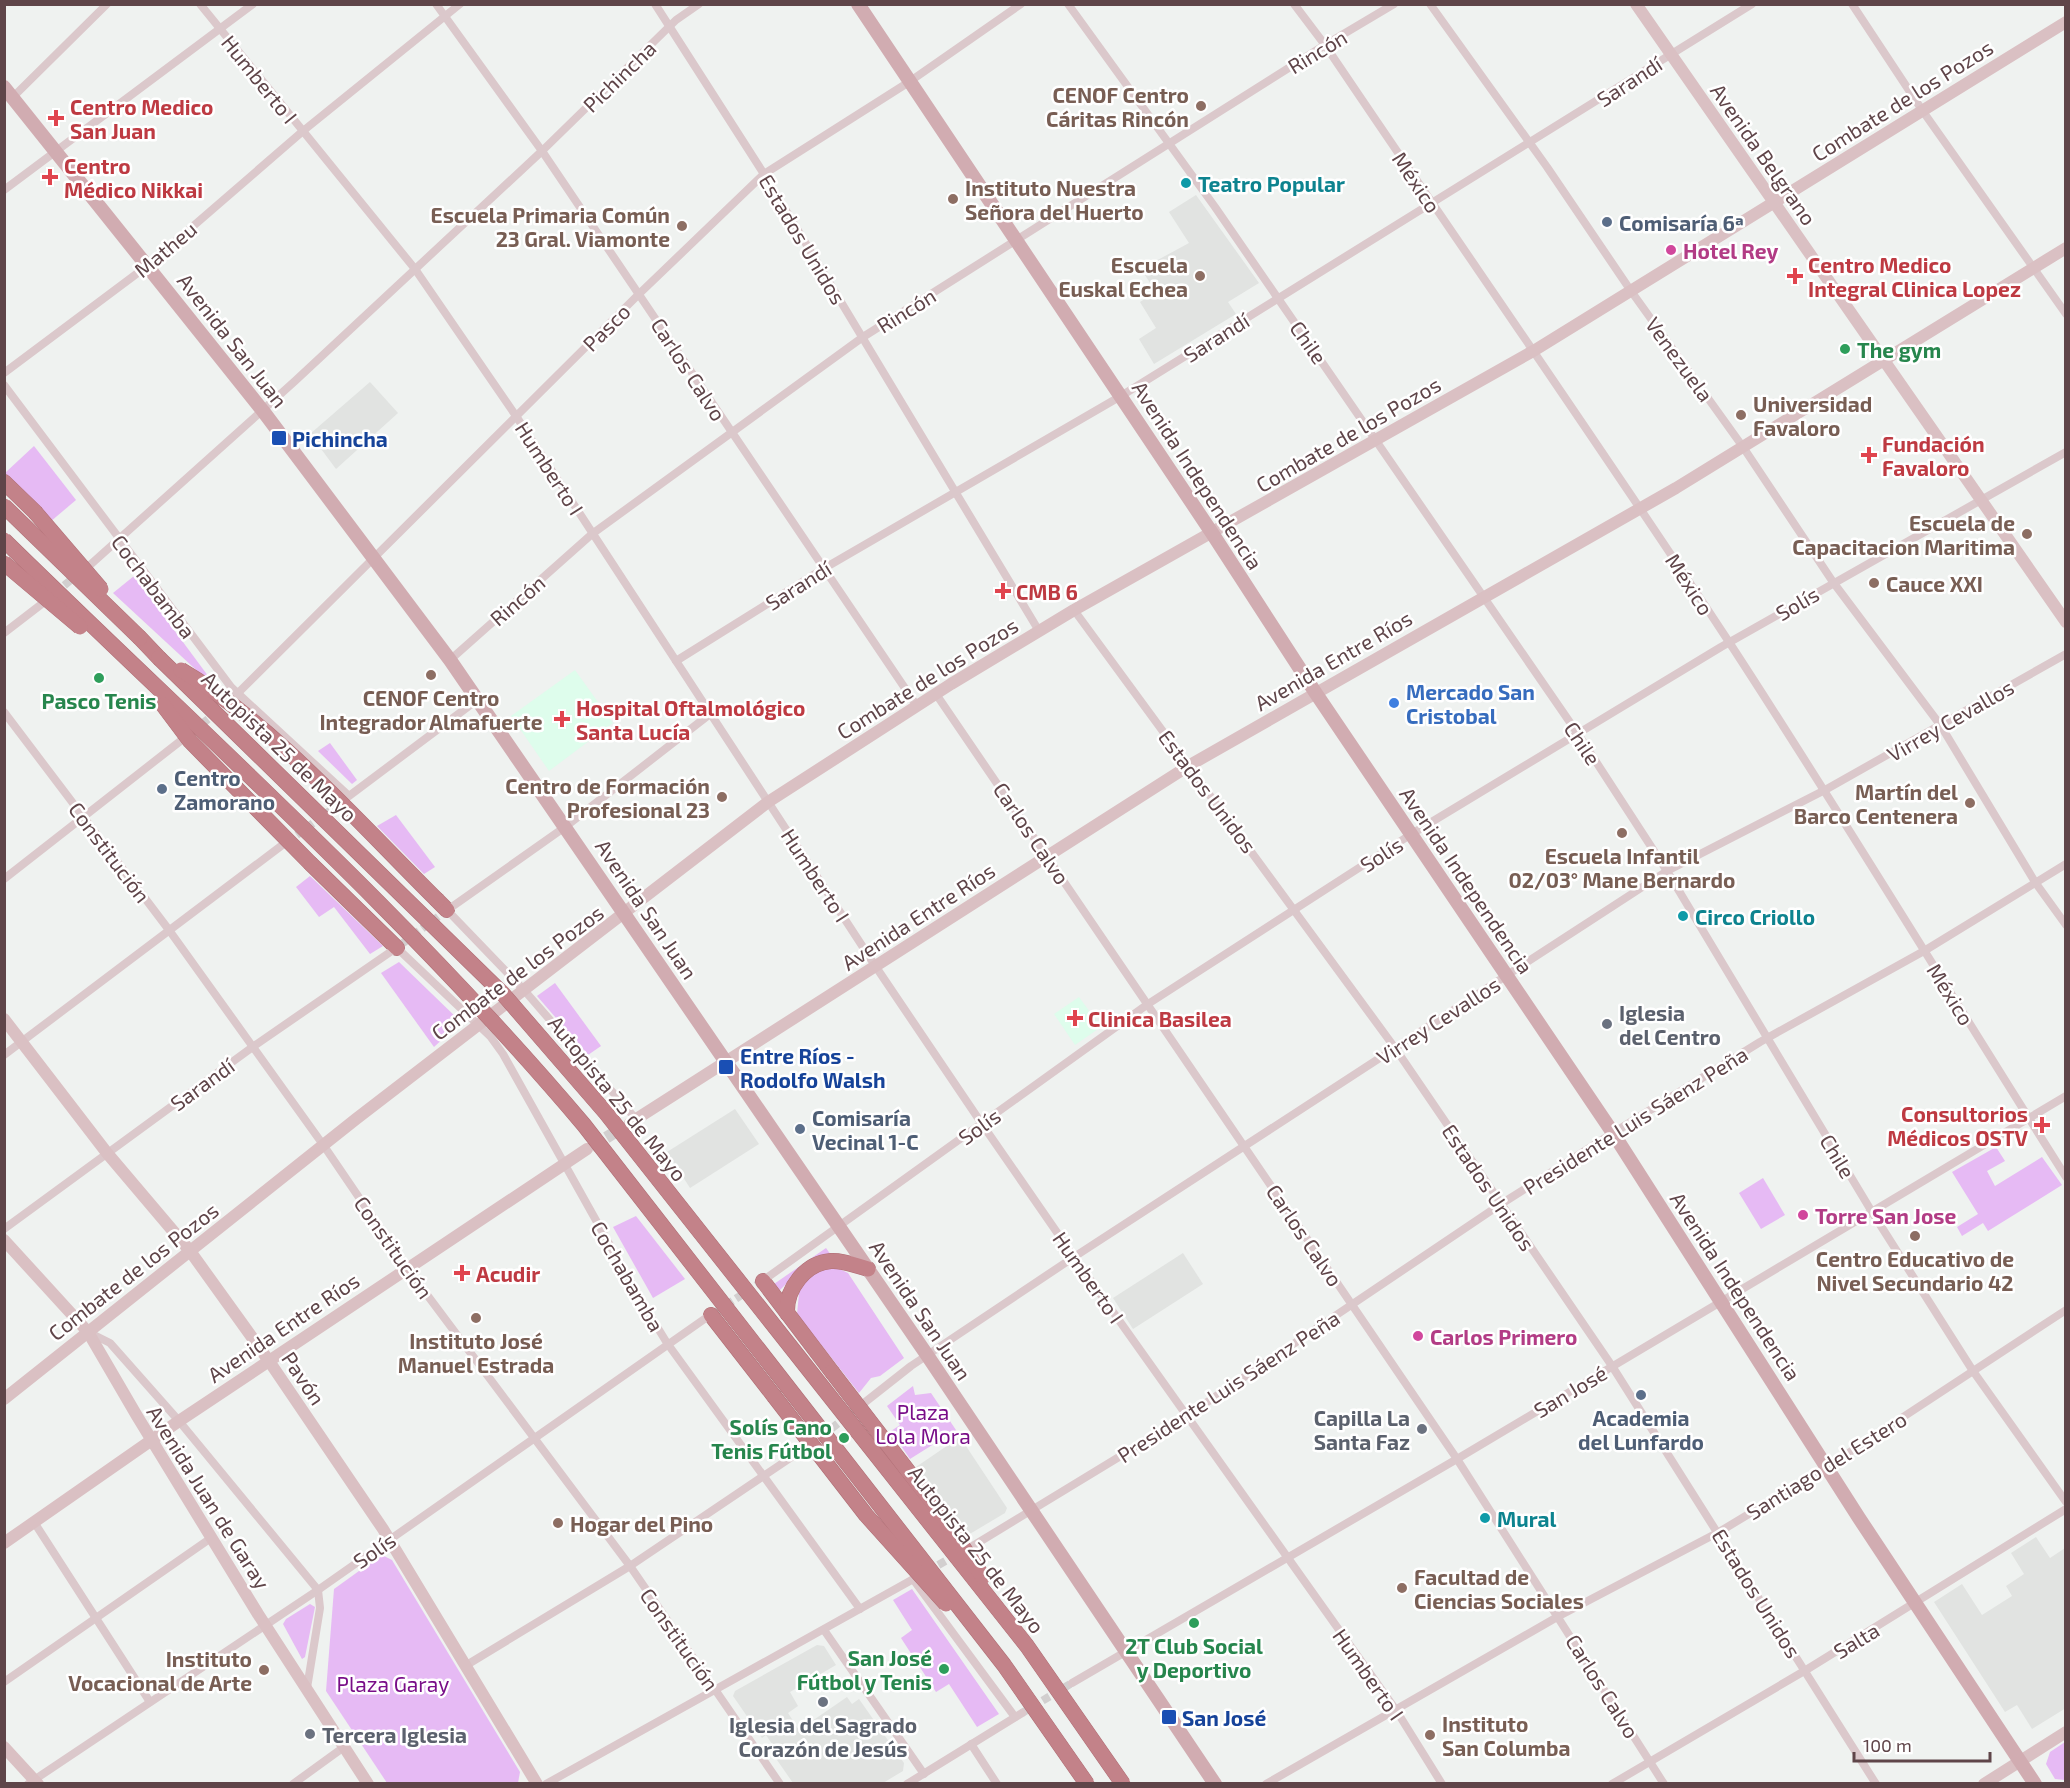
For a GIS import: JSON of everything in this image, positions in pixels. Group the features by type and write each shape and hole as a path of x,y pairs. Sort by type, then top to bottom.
{"highway":[{"path":"4,482 57,535 140,638"},
{"name":"Autopista 25 de Mayo","path":"4,506 458,947 551,1047 614,1122 1027,1646 1123,1784"},
{"name":"Autopista 25 de Mayo","path":"4,540 426,950 525,1056 591,1134 1004,1665 1087,1784"},
{"path":"4,563 85,630 123,656"},
{"path":"159,658 213,690 269,737 442,908"},
{"path":"143,676 190,741 311,864 400,945"},
{"path":"787,1313 787,1297 793,1286 801,1276 820,1265 830,1261 868,1269"},
{"path":"760,1283 787,1313 949,1524 1027,1646"},
{"path":"713,1313 866,1515 1004,1665"}],"main road":[{"name":"Avenida Independencia","path":"858,4 1121,396 1410,835 1613,1133 1915,1604 2035,1784"},
{"name":"Avenida Belgrano","path":"1636,4 2066,622"},
{"name":"Combate de los Pozos","path":"4,1399 324,1146 768,802 936,694 1074,610 1535,350 2066,22"},
{"name":"Avenida San Juan","path":"9,92 263,411 450,660 927,1355 1215,1784"},
{"name":"Avenida Entre Ríos","path":"633,1121 1190,765 1640,509 2066,248"},
{"name":"Pavón","path":"4,1019 107,1153 190,1251 269,1361 389,1540 533,1781"},
{"name":"Avenida Entre Ríos","path":"4,1543 179,1421 587,1149"},
{"name":"Avenida Juan de Garay","path":"4,1240 88,1332 211,1538 368,1784"},
{"path":"1984,1784 2066,1732"},
{"path":"4,1747 33,1782"}],"street":[{"path":"9,92 107,4"},
{"name":"Humberto I","path":"200,4 415,268 516,416 876,967 982,1124 1396,1710 1442,1784"},
{"path":"4,190 253,4"},
{"name":"Carlos Calvo","path":"436,4 542,151 917,706"},
{"name":"Matheu","path":"4,373 147,266 303,131 460,4"},
{"name":"Estados Unidos","path":"655,4 764,174 1039,631"},
{"name":"Pichincha","path":"90,565 263,411 542,151 669,27 699,4"},
{"name":"Pasco","path":"236,697 639,294 764,174 909,82 1021,4"},
{"name":"Chile","path":"1068,4 1170,143 1578,734 1667,871 1872,1212 1973,1371 2066,1502"},
{"name":"México","path":"1294,4 1325,45 1432,204 1535,350 1729,642 1825,790 2066,1177"},
{"name":"Rincón","path":"450,660 592,534 863,337 1325,45 1394,4"},
{"name":"Venezuela","path":"1430,4 1743,447 1833,582 1941,726 2035,882 2066,925"},
{"name":"Sarandí","path":"675,661 823,568 1121,396 1531,144 1752,4"},
{"path":"1852,4 1922,110 2066,314"},
{"name":"Cochabamba","path":"4,385 231,687 236,697 349,796 477,700"},
{"name":"Solís","path":"760,1283 1148,1004 1410,835 1729,642 2066,452"},
{"path":"4,633 43,603"},
{"name":"Estados Unidos","path":"1074,610 1190,765 1395,1048 1612,1366 1719,1532 1876,1784"},
{"name":"Virrey Cevallos","path":"864,1403 927,1355 1074,1257 1667,871 1825,790 2066,654"},
{"name":"Carlos Calvo","path":"936,694 1048,855 1457,1459 1664,1784"},
{"name":"Constitución","path":"4,712 254,1046 407,1268 630,1566 780,1784"},
{"path":"633,1121 524,990 442,908 566,826 710,714"},
{"path":"4,879 183,739"},
{"path":"4,1055 285,843"},
{"name":"Presidente Luis Sáenz Peña","path":"970,1547 1188,1414 1501,1204 1613,1133 1768,1039 1924,951 2066,864"},
{"name":"Sarandí","path":"4,1229 254,1046 400,945"},
{"name":"Cochabamba","path":"400,945 503,1054 667,1343 860,1609"},
{"name":"San José","path":"1072,1683 1457,1459 2066,1096"},
{"name":"Santiago del Estero","path":"1266,1784 1559,1616 1719,1532 1827,1467 2066,1310"},
{"name":"Solís","path":"33,1782 318,1590 667,1343 713,1313"},
{"path":"88,1332 110,1343 179,1421 318,1590 320,1608 307,1688"},
{"path":"465,1666 630,1566 808,1446"},
{"name":"Salta","path":"1612,1784 1915,1604 2066,1509"},
{"path":"34,1522 150,1702"},
{"path":"4,1682 211,1538"},
{"path":"546,1784 915,1578 1018,1715 907,1784"},
{"path":"824,1630 924,1774"},
{"path":"971,1744 997,1784"},
{"path":"292,1784 344,1747"}],"shaded area":[{"name":"Escuela Euskal Echea","path":"1196,195 1259,283 1228,302 1236,314 1154,364 1139,339 1156,328 1140,302 1156,292 1141,269 1189,243 1169,212"},
{"path":"370,382 398,413 336,469 310,434"},
{"name":"Hospital Oftalmológico Santa Lucía","path":"575,670 613,723 549,771 511,716"},
{"name":"Clinica Basilea","path":"1079,997 1101,1027 1075,1045 1054,1014"},
{"path":"735,1109 759,1144 690,1188 667,1152"},
{"path":"1183,1253 1203,1284 1133,1329 1113,1298"},
{"path":"960,1437 1007,1508 1005,1513 963,1538 916,1467"},
{"path":"2036,1537 2050,1558 2065,1548 2066,1708 2032,1729 2017,1705 2005,1712 1934,1602 1962,1584 1982,1615 2012,1596 2006,1586 2024,1574 2011,1553"},
{"path":"817,1645 824,1646 836,1665 790,1692 798,1706 788,1713 799,1730 847,1697 852,1704 859,1699 904,1763 903,1771 883,1783 793,1783 768,1747 772,1744 766,1735 762,1738 733,1696 735,1691"}],"green space":[{"path":"34,446 76,500 50,522 5,473"},
{"path":"134,576 220,692 113,593"},
{"path":"330,743 357,780 352,784 318,751"},
{"path":"396,815 435,867 424,874 377,826"},
{"path":"310,876 383,946 370,954 334,907 319,917 296,887"},
{"path":"399,962 461,1022 434,1047 381,973"},
{"path":"555,983 601,1046 588,1055 537,996"},
{"path":"1996,1147 2005,1161 1987,1171 1995,1186 2042,1157 2062,1185 1988,1231 1983,1223 1962,1236 1957,1227 1978,1214 1952,1172"},
{"path":"1763,1178 1785,1215 1761,1229 1739,1193"},
{"path":"636,1216 685,1279 653,1298 613,1227"},
{"path":"826,1248 831,1255 797,1273 779,1291 774,1284"},
{"path":"829,1264 848,1273 904,1358 880,1376 871,1378 859,1393 797,1314 800,1283"},
{"name":"Plaza Lola Mora","path":"913,1386 915,1395 931,1393 956,1430 910,1459 891,1431 900,1425 887,1406"},
{"name":"Plaza Garay","path":"384,1556 392,1560 520,1772 518,1783 387,1783 326,1691 334,1589 377,1558"},
{"name":"San José Fútbol y Tenis","path":"912,1589 999,1714 977,1727 949,1684 936,1692 901,1638 912,1630 893,1600"},
{"path":"310,1604 315,1607 305,1657 302,1659 283,1624 286,1619"},
{"path":"2065,1742 2065,1780 2055,1779 2046,1764 2050,1752"}],"tunnel":[{"path":"55,593 78,574"},
{"path":"183,739 218,711"},
{"path":"287,842 342,802"},
{"path":"403,943 443,913"},
{"path":"591,1147 625,1126"},
{"path":"716,1312 758,1284"},
{"path":"822,1436 861,1405"},
{"path":"928,1571 959,1553"},
{"path":"1022,1713 1072,1683"}],"place":[{"name":"CENOF Centro Cáritas Rincón","path":"1201,106"},
{"name":"Centro Medico San Juan","path":"56,118"},
{"name":"Centro Médico Nikkai","path":"50,177"},
{"name":"Teatro Popular","path":"1186,183"},
{"name":"Instituto Nuestra Señora del Huerto","path":"953,199"},
{"name":"Comisaría 6ª","path":"1607,222"},
{"name":"Escuela Primaria Común 23 Gral. Viamonte","path":"682,226"},
{"name":"Hotel Rey","path":"1671,250"},
{"name":"Escuela Euskal Echea","path":"1200,276"},
{"name":"Centro Medico Integral Clinica Lopez","path":"1795,276"},
{"name":"The gym","path":"1845,349"},
{"name":"Universidad Favaloro","path":"1741,415"},
{"name":"Pichincha","path":"279,438"},
{"name":"Fundación Favaloro","path":"1869,455"},
{"name":"Escuela de Capacitacion Maritima","path":"2027,534"},
{"name":"Cauce XXI","path":"1874,583"},
{"name":"CMB 6","path":"1003,591"},
{"name":"CENOF Centro Integrador Almafuerte","path":"431,675"},
{"name":"Pasco Tenis","path":"99,678"},
{"name":"Mercado San Cristobal","path":"1394,703"},
{"name":"Hospital Oftalmológico Santa Lucía","path":"562,719"},
{"name":"Centro Zamorano","path":"162,789"},
{"name":"Centro de Formación Profesional 23","path":"722,797"},
{"name":"Martín del Barco Centenera","path":"1970,803"},
{"name":"Escuela Infantil 02/03° Mane Bernardo","path":"1622,833"},
{"name":"Circo Criollo","path":"1683,916"},
{"name":"Clinica Basilea","path":"1075,1018"},
{"name":"Iglesia del Centro","path":"1607,1024"},
{"name":"Entre Ríos - Rodolfo Walsh","path":"726,1067"},
{"name":"Consultorios Médicos OSTV","path":"2042,1125"},
{"name":"Comisaría Vecinal 1-C","path":"800,1129"},
{"name":"Torre San Jose","path":"1803,1215"},
{"name":"Centro Educativo de Nivel Secundario 42","path":"1915,1236"},
{"name":"Acudir","path":"462,1273"},
{"name":"Instituto José Manuel Estrada","path":"476,1318"},
{"name":"Carlos Primero","path":"1418,1336"},
{"name":"Academia del Lunfardo","path":"1641,1395"},
{"name":"Capilla La Santa Faz","path":"1422,1429"},
{"name":"Solís Cano Tenis Fútbol","path":"844,1438"},
{"name":"Mural","path":"1485,1518"},
{"name":"Hogar del Pino","path":"558,1523"},
{"name":"Facultad de Ciencias Sociales","path":"1402,1588"},
{"name":"2T Club Social y Deportivo","path":"1194,1623"},
{"name":"San José Fútbol y Tenis","path":"944,1669"},
{"name":"Instituto Vocacional de Arte","path":"264,1670"},
{"name":"Iglesia del Sagrado Corazón de Jesús","path":"823,1702"},
{"name":"San José","path":"1169,1717"},
{"name":"Tercera Iglesia","path":"310,1734"},
{"name":"Instituto San Columba","path":"1430,1735"}]}
